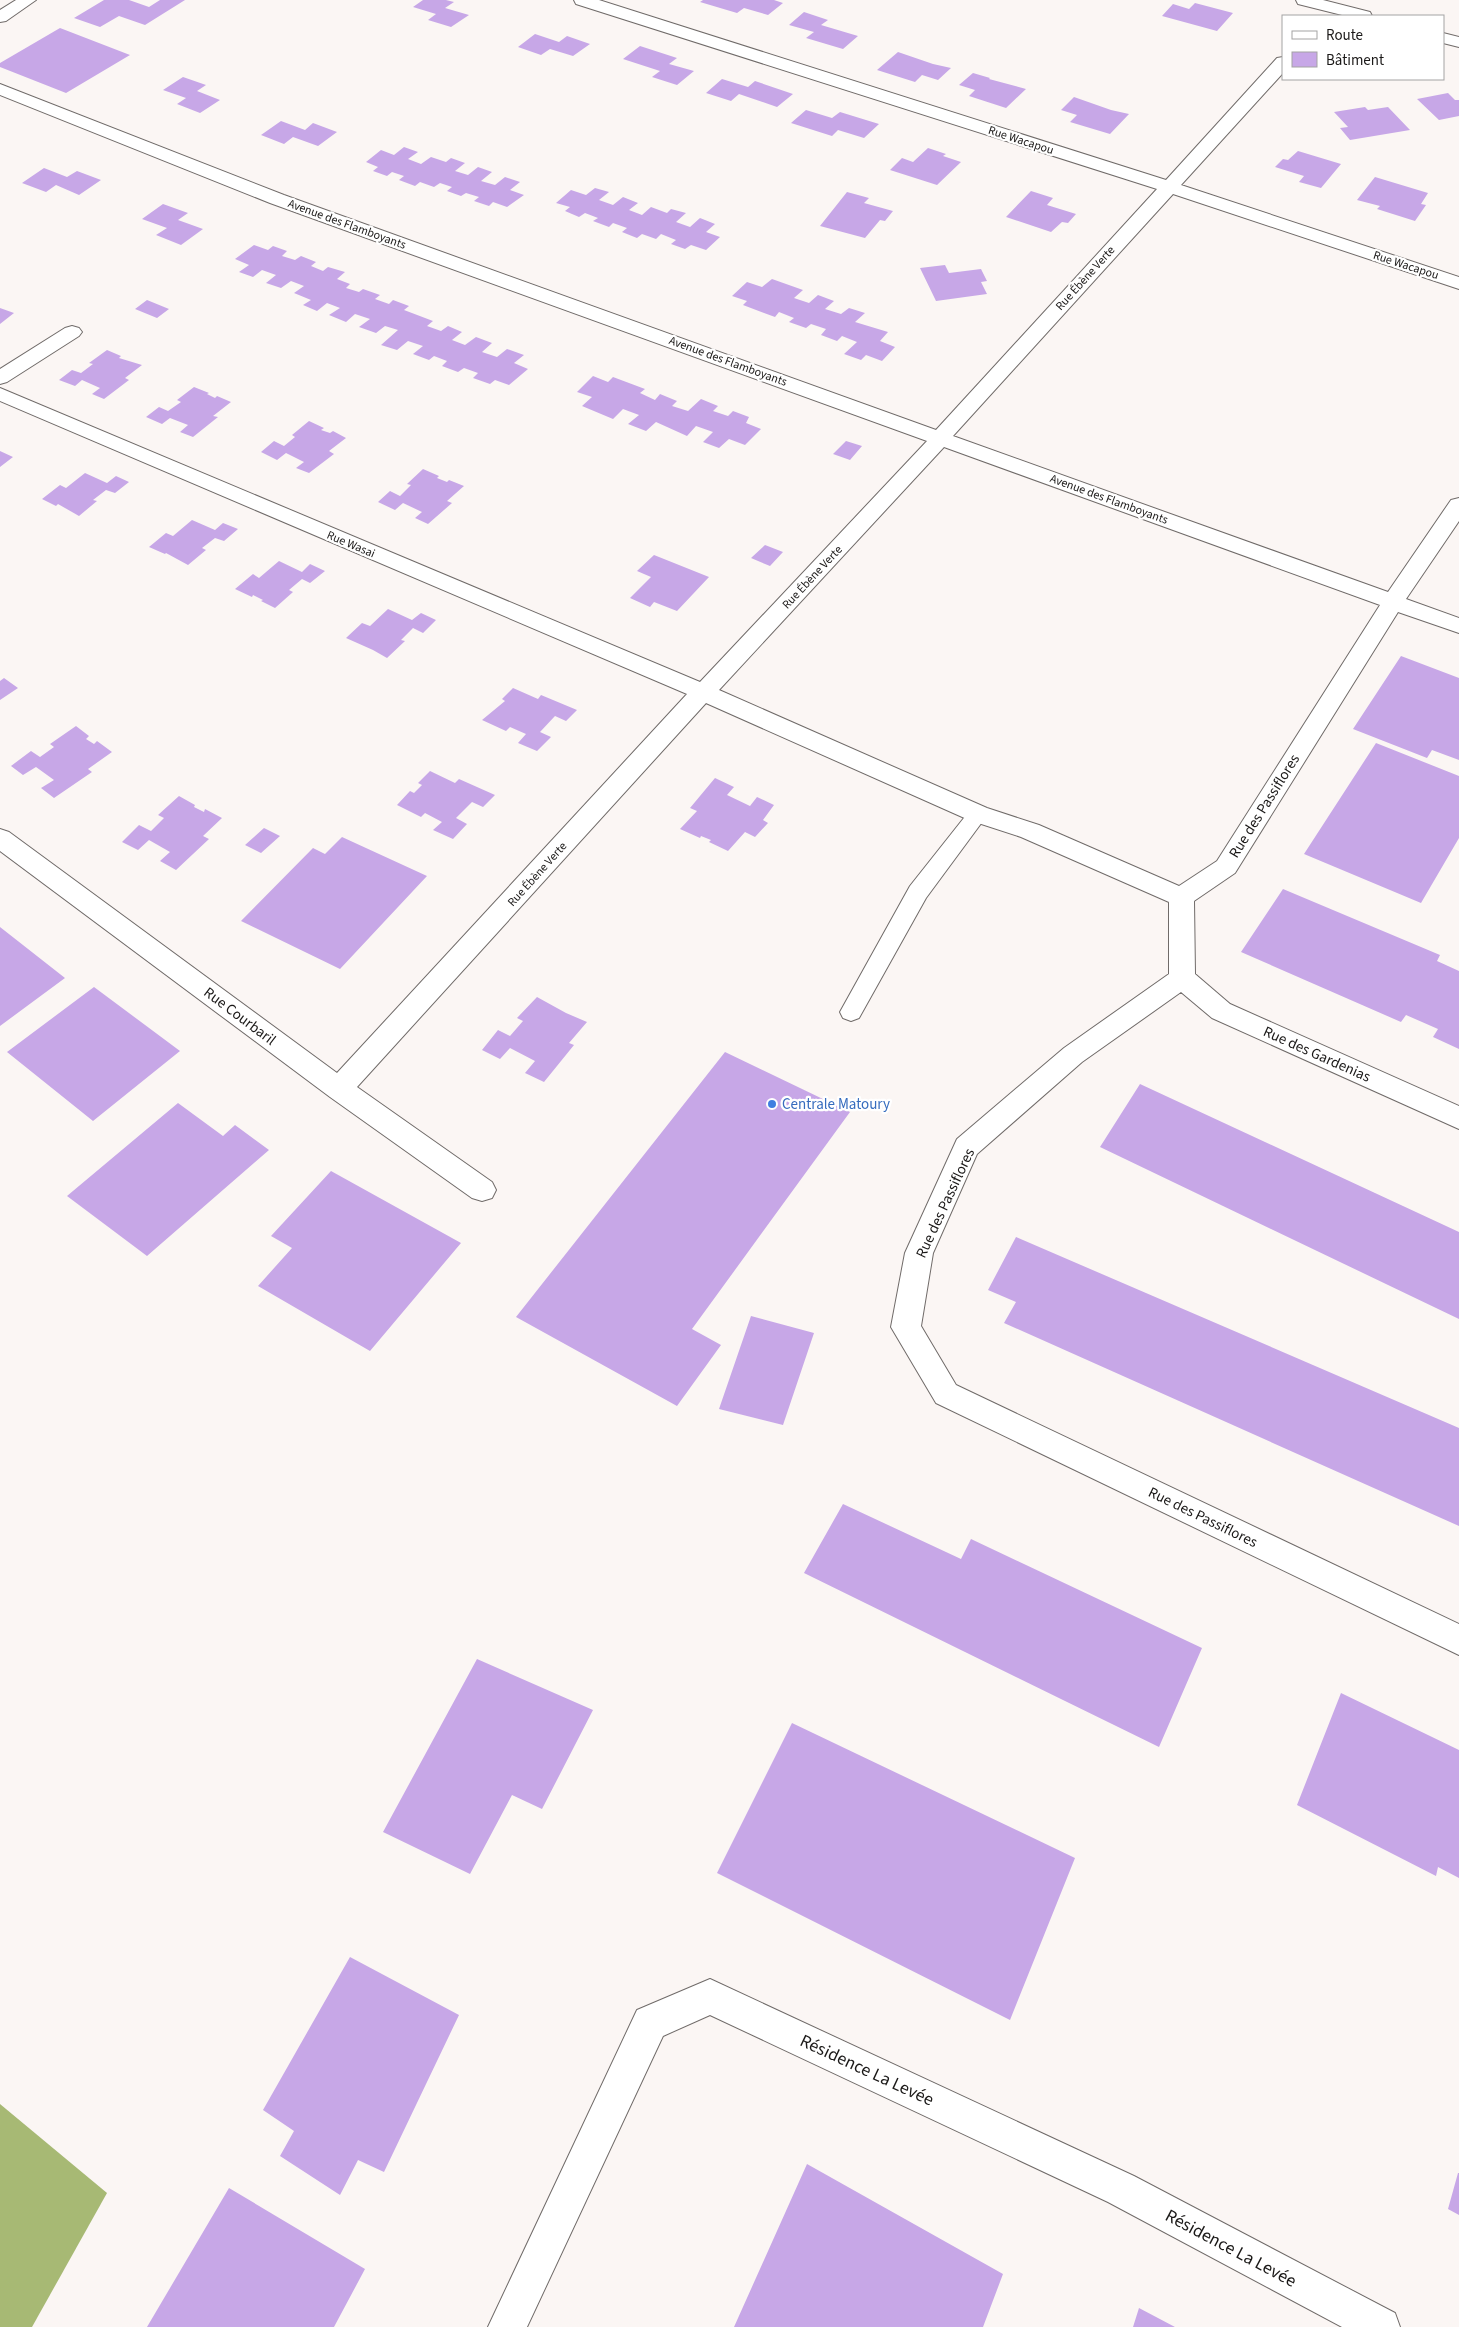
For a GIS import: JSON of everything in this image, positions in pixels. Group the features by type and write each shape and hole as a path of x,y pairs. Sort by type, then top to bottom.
{"street":[{"path":"0,17 28,0"},
{"name":"Rue Wacapou","path":"582,0 1170,187 1459,283"},
{"path":"1304,0 1360,15"},
{"path":"1444,38 1459,42"},
{"name":"Rue Ébène Verte","path":"339,1089 704,692 932,450 940,438 1282,63"},
{"name":"Avenue des Flamboyants","path":"0,89 277,199 1459,626"},
{"path":"0,378 72,332"},
{"name":"Rue Wasai","path":"0,394 704,692 978,814 1030,830 1182,897"},
{"name":"Rue des Passiflores","path":"1182,897 1226,867 1393,602 1459,505"},
{"name":"Rue Courbaril","path":"0,838 339,1089 482,1190"},
{"path":"1182,897 1182,978"},
{"name":"Rue des Passiflores","path":"1182,978 1073,1055 967,1147 919,1253 906,1327 946,1394 1459,1640"},
{"name":"Rue des Gardenias","path":"1182,978 1221,1011 1459,1118"},
{"name":"Résidence La Levée","path":"506,2327 650,2023 710,1997 1121,2189 1381,2327"}],"lane":[{"path":"852,1012 918,892 978,814"}],"green space":[{"path":"0,2104 107,2193 32,2327 0,2327"}],"building":[{"path":"104,0 129,0 149,7 160,0 185,0 145,25 119,16 100,27 74,18"},
{"path":"423,0 454,2 445,8 469,15 451,27 428,20 436,14 413,7"},
{"path":"703,0 774,0 783,3 768,15 744,8 737,13 700,2"},
{"path":"1195,3 1233,13 1217,31 1162,16 1173,4 1189,9"},
{"path":"804,12 828,20 821,25 858,36 843,49 806,38 814,32 789,25"},
{"path":"60,28 130,55 66,93 0,67 0,63"},
{"path":"535,34 559,42 567,36 590,44 573,56 550,49 541,55 518,47"},
{"path":"640,46 677,58 669,64 694,71 677,85 652,77 660,71 623,59"},
{"path":"898,52 951,68 938,80 922,75 915,82 877,70"},
{"path":"973,73 1026,89 1006,108 969,96 975,90 959,85"},
{"path":"183,77 206,85 197,91 220,100 200,113 177,104 186,98 163,90"},
{"path":"722,79 748,87 755,81 793,94 777,107 739,94 731,101 706,93"},
{"path":"1448,93 1455,100 1459,100 1459,116 1439,120 1417,99"},
{"path":"1074,97 1129,114 1110,134 1070,122 1077,115 1061,110"},
{"path":"1365,107 1368,110 1388,107 1410,130 1350,140 1340,128 1348,127 1334,112"},
{"path":"806,110 832,118 840,112 879,124 864,138 838,130 832,136 791,123"},
{"path":"281,121 305,130 313,123 337,132 318,146 293,137 284,144 261,135"},
{"path":"404,147 418,152 408,159 421,164 431,157 446,162 451,158 465,163 455,171 468,175 478,167 492,172 481,181 495,185 505,177 520,182 510,190 524,195 507,207 493,202 489,206 474,201 479,197 466,193 461,196 447,191 452,187 440,183 434,187 420,182 415,186 399,180 404,176 392,172 387,176 373,171 378,167 366,162 381,150 394,155"},
{"path":"928,148 946,154 943,156 961,162 937,185 890,170 902,158 913,162"},
{"path":"1298,151 1341,164 1321,188 1299,182 1304,176 1275,167 1283,159 1288,160"},
{"path":"44,168 67,177 77,171 101,180 79,195 56,185 46,192 22,183"},
{"path":"1375,177 1428,193 1421,204 1426,205 1415,221 1377,209 1380,206 1357,200"},
{"path":"595,188 609,192 599,200 613,205 623,197 638,203 629,210 642,215 651,207 667,213 671,209 686,213 676,222 690,227 700,218 715,224 706,232 720,237 706,250 691,245 685,249 671,244 676,240 661,234 656,239 642,234 637,238 622,232 627,228 613,223 609,227 593,221 598,218 585,213 579,217 565,211 570,207 556,203 571,190 586,195"},
{"path":"1031,191 1053,198 1047,205 1076,214 1068,223 1062,222 1051,232 1006,217"},
{"path":"847,192 869,198 864,203 893,211 885,221 880,220 865,238 820,226"},
{"path":"163,204 188,213 178,220 203,229 181,245 156,235 167,228 142,219"},
{"path":"254,245 268,250 273,246 287,251 282,256 295,260 301,256 316,262 311,266 323,271 328,267 345,272 337,279 350,284 346,288 359,292 363,289 380,295 375,299 389,304 393,300 409,306 404,310 433,321 427,326 441,331 448,326 462,332 452,340 465,345 476,337 492,343 482,352 497,357 507,349 524,355 514,363 528,369 509,385 495,380 490,384 473,378 478,373 464,368 458,372 442,366 447,361 434,356 429,360 413,354 423,346 408,341 397,350 381,345 398,330 385,326 376,333 359,327 370,319 355,314 346,322 329,315 340,308 327,303 317,311 303,305 311,300 294,293 304,286 291,281 281,288 266,283 276,275 262,270 253,277 239,272 249,265 235,259"},
{"path":"945,265 949,273 981,269 987,281 981,282 987,294 936,301 920,268"},
{"path":"772,279 803,290 794,298 809,303 818,295 834,301 825,309 841,314 849,308 865,313 855,322 888,332 880,341 895,347 882,361 866,355 861,360 844,354 857,342 842,336 837,341 821,335 826,329 811,324 806,328 789,322 794,318 779,312 775,317 743,305 747,301 732,296 747,282 762,287"},
{"path":"147,300 169,309 157,318 135,309"},
{"path":"0,308 14,313 0,324"},
{"path":"107,350 121,356 119,358 142,365 125,378 129,380 104,399 92,394 100,388 82,380 75,386 59,380 72,370 81,373 93,364 89,363"},
{"path":"593,376 608,382 613,377 645,389 640,393 655,400 660,394 677,401 672,406 688,411 701,399 718,406 713,411 728,416 733,411 749,417 746,423 761,429 745,445 729,439 719,448 703,442 713,432 696,426 687,436 656,422 646,431 628,424 639,415 623,409 613,419 582,406 592,397 577,392"},
{"path":"194,387 209,393 207,394 215,398 217,396 231,402 213,416 218,417 193,437 180,432 188,425 170,418 162,424 146,417 159,407 168,411 181,402 177,400"},
{"path":"309,421 324,428 321,430 330,433 333,431 346,438 329,451 334,454 309,473 296,468 304,462 286,453 277,460 261,452 274,441 284,446 295,437 292,435"},
{"path":"846,441 862,446 850,460 833,454"},
{"path":"0,451 13,457 0,467"},
{"path":"423,469 439,476 437,478 464,486 447,501 452,503 428,524 415,518 422,512 403,503 395,510 378,502 390,491 400,496 411,485 407,484"},
{"path":"85,473 107,483 116,476 129,482 115,493 106,490 93,500 97,501 79,516 58,504 56,506 42,499 60,485 66,488"},
{"path":"192,520 215,530 223,523 238,529 224,541 215,538 202,548 206,550 188,565 166,553 149,547 166,533 173,536"},
{"path":"765,545 783,552 770,566 751,558"},
{"path":"654,555 709,577 677,611 654,602 650,607 630,598 651,577 637,571"},
{"path":"279,561 302,572 310,564 325,571 310,583 302,579 289,590 293,592 275,608 253,595 252,597 235,589 253,574 259,578"},
{"path":"388,609 412,620 421,613 436,620 423,633 413,628 401,640 405,641 387,658 346,638 362,623 370,626"},
{"path":"1401,656 1459,678 1459,760 1432,750 1427,758 1353,729"},
{"path":"4,678 18,688 0,700 0,681"},
{"path":"513,688 538,699 541,695 577,710 566,721 555,716 540,732 551,737 537,751 518,743 526,734 510,727 506,731 482,720 505,701 502,699"},
{"path":"76,726 89,736 86,739 94,744 97,741 112,752 88,769 92,772 54,798 41,788 54,780 36,767 23,775 11,766 31,751 40,757 54,747 50,744"},
{"path":"1376,743 1459,776 1459,838 1421,903 1304,854"},
{"path":"430,771 455,783 459,779 495,795 483,807 472,802 456,818 467,824 453,839 433,830 442,822 425,813 421,817 397,805 410,791 414,793 422,785 418,783"},
{"path":"715,778 734,787 727,795 750,806 757,797 774,805 763,820 768,823 755,837 745,832 728,851 709,842 711,840 701,836 700,838 680,829 697,811 690,808"},
{"path":"179,796 195,805 194,807 204,812 205,809 222,818 203,836 209,839 176,870 160,861 170,852 149,840 138,850 122,842 139,825 151,831 164,818 158,815"},
{"path":"264,828 280,836 261,853 245,845"},
{"path":"342,837 427,876 340,969 241,921 313,848 325,854"},
{"path":"1283,889 1440,955 1437,961 1459,971 1459,1049 1433,1037 1438,1029 1406,1015 1401,1022 1241,952"},
{"path":"0,927 65,978 0,1026"},
{"path":"94,987 180,1051 93,1121 7,1052"},
{"path":"537,997 587,1022 569,1043 574,1045 544,1082 525,1073 535,1061 510,1048 500,1059 482,1050 498,1030 510,1036 523,1021 517,1018"},
{"path":"725,1052 850,1112 692,1329 721,1345 677,1406 516,1317"},
{"path":"1140,1084 1459,1232 1459,1319 1100,1147"},
{"path":"178,1103 223,1136 235,1125 269,1150 147,1256 67,1196"},
{"path":"331,1171 461,1243 370,1351 258,1286 292,1248 271,1236"},
{"path":"1016,1237 1459,1428 1459,1526 1004,1323 1016,1302 988,1290"},
{"path":"751,1316 814,1333 783,1425 719,1409"},
{"path":"843,1504 961,1559 971,1539 1202,1648 1159,1747 804,1573"},
{"path":"477,1659 593,1710 542,1809 512,1795 470,1874 383,1832"},
{"path":"1341,1693 1459,1750 1459,1878 1438,1867 1436,1876 1297,1805"},
{"path":"792,1723 1075,1858 1010,2020 717,1873"},
{"path":"350,1957 459,2015 384,2172 358,2160 340,2195 280,2156 294,2131 263,2110"},
{"path":"807,2164 1003,2274 983,2327 734,2327"},
{"path":"1459,2173 1459,2215 1448,2209"},
{"path":"229,2188 365,2269 334,2327 147,2327"},
{"path":"1139,2308 1175,2327 1133,2327"}],"place":[{"name":"Centrale Matoury","path":"772,1104"}]}
